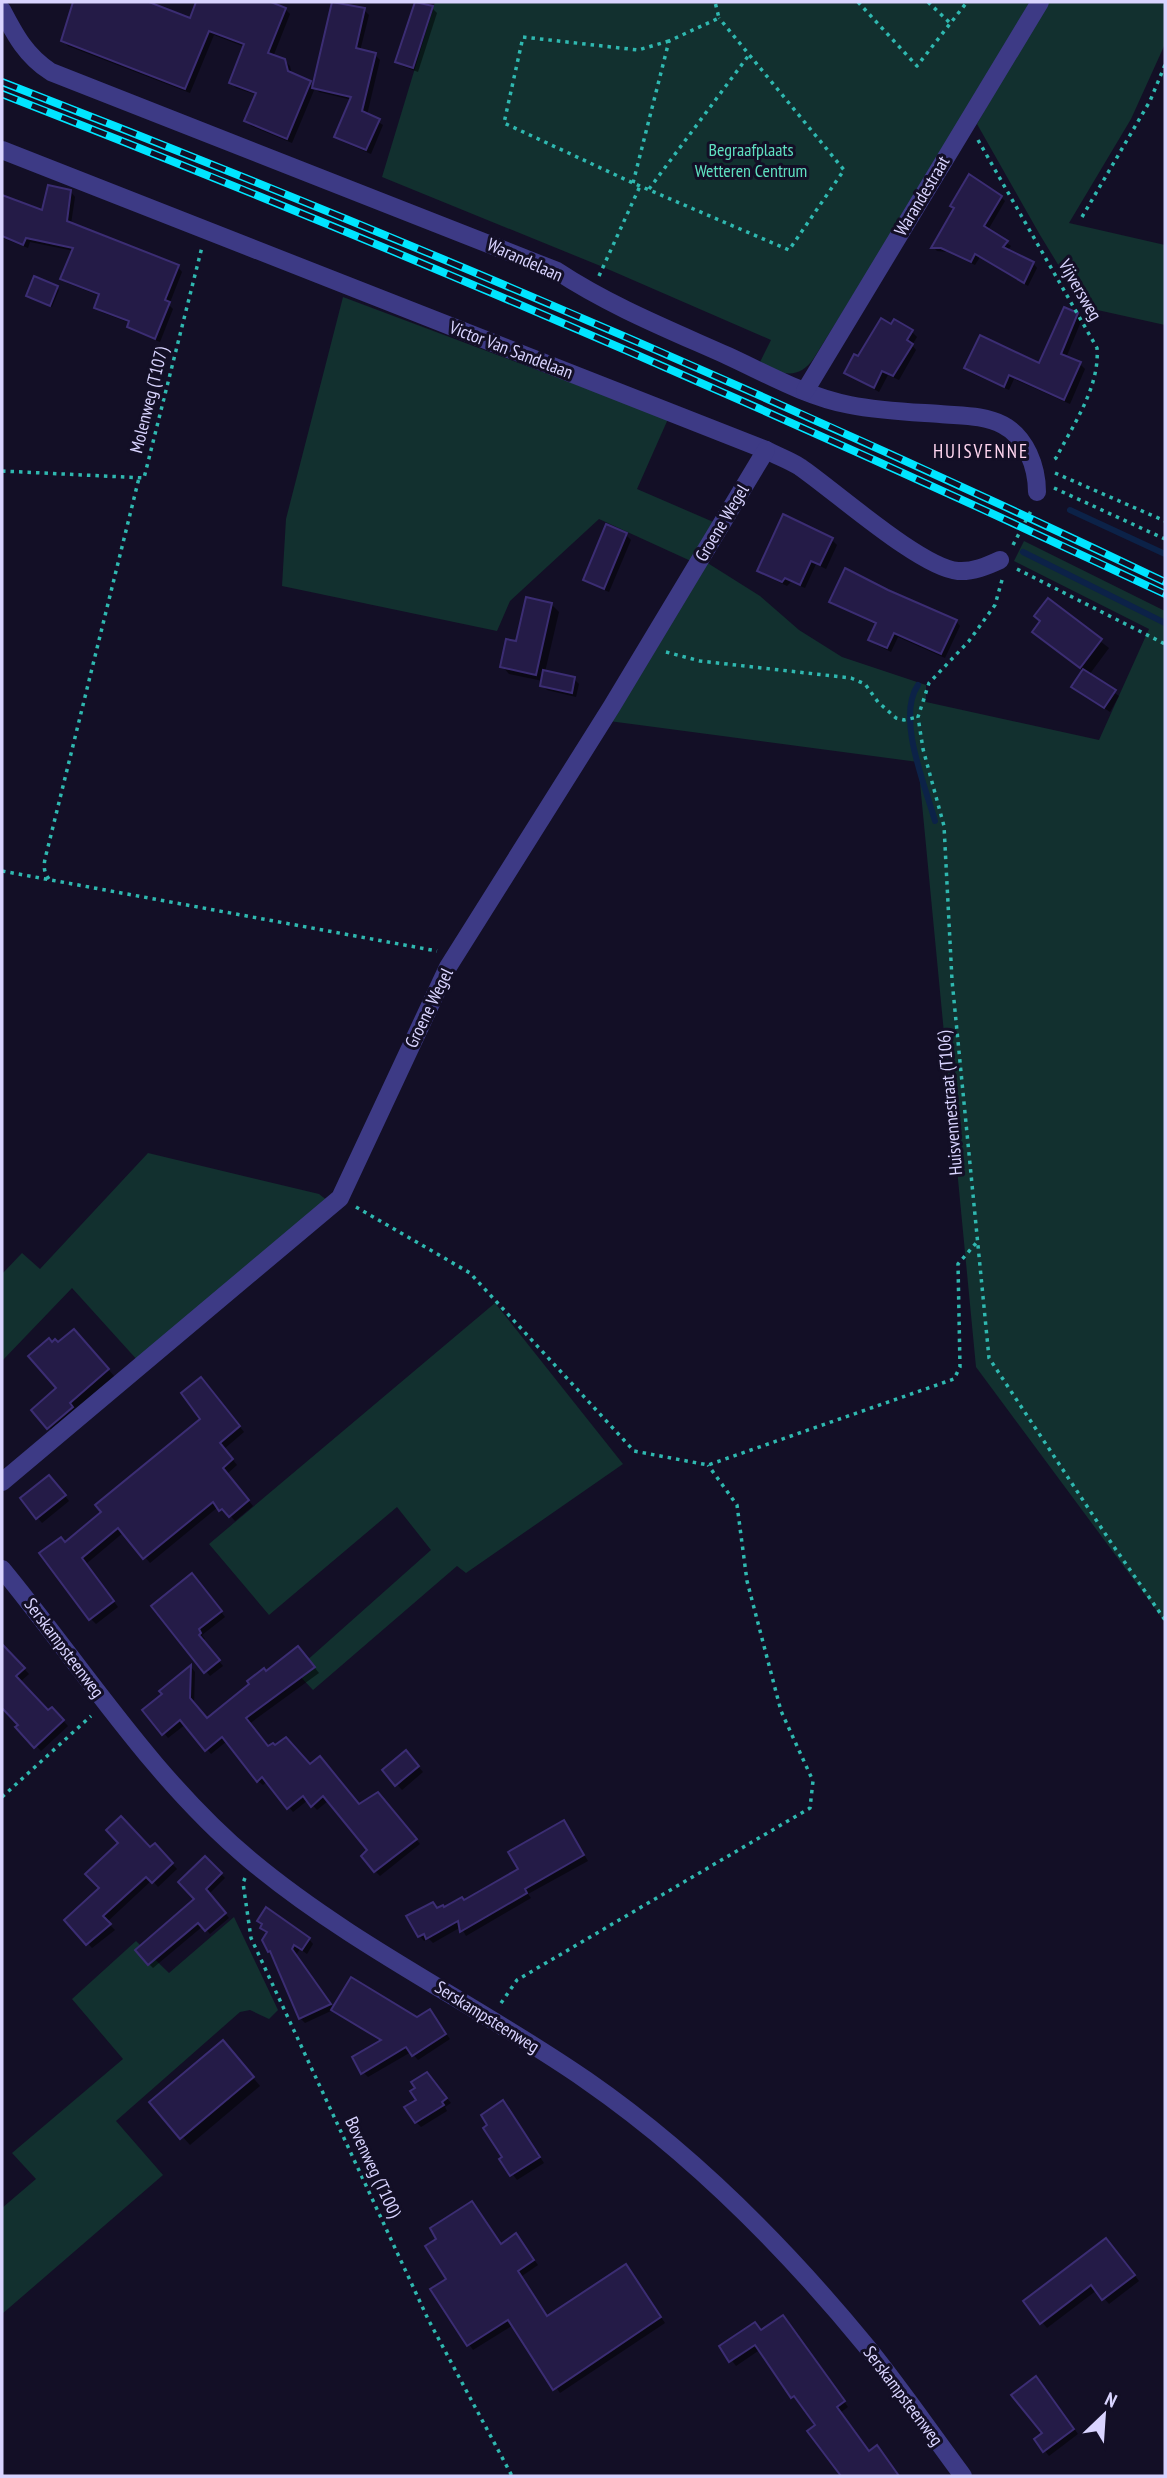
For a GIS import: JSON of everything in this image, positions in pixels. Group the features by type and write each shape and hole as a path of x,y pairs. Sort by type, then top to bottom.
{"street":[{"name":"Warandestraat","path":"805,391 1041,2"},
{"name":"Warandelaan","path":"2,10 23,48 36,62 51,72 557,271 591,294 805,391 851,405 970,416 1001,424 1014,432 1023,444 1035,471 1037,492"},
{"name":"Victor Van Sandelaan","path":"2,150 766,450 797,466 935,564 957,571 972,570 1000,560"},
{"name":"Groene Wegel","path":"2,1482 340,1198 456,954 647,648 766,450"},
{"name":"Serskampsteenweg","path":"2,1569 49,1626 105,1703 173,1783 250,1860 334,1922 586,2080 654,2130 721,2188 788,2255 868,2349 963,2476"}],"path":[{"path":"715,2 719,18 844,170 789,250 633,183 504,123 523,37 638,50 669,41 719,18"},
{"path":"858,2 917,66 967,2"},
{"path":"928,2 950,23"},
{"path":"633,183 669,41"},
{"path":"649,189 749,55"},
{"path":"1082,217 1150,101 1165,65"},
{"name":"Vijversweg","path":"968,121 1097,348 1098,364 1094,378 1076,420 1056,458 1035,471"},
{"path":"591,294 640,186"},
{"name":"Molenweg (T107)","path":"2,471 144,478 206,232"},
{"path":"1035,471 1057,473 1165,521"},
{"path":"51,881 45,874 47,851 139,478"},
{"path":"1165,539 1057,488 1046,488 1037,492 1028,519 1000,560 1165,645"},
{"name":"Huisvennestraat (T106)","path":"1000,560 1002,584 995,605 969,640 929,683 918,716 923,749 944,826 952,980 989,1358 1165,1620"},
{"path":"647,648 699,661 851,678 865,684 878,702 896,718 904,720 918,716"},
{"path":"2,872 456,954"},
{"path":"340,1198 470,1273 634,1451 708,1465 954,1379 960,1367 958,1264 978,1242"},
{"path":"491,2018 517,1980 810,1808 813,1781 781,1711 747,1581 737,1505 708,1465"},
{"path":"2,1797 105,1703"},
{"name":"Bovenweg (T100)","path":"250,1860 243,1883 251,1938 428,2319 512,2476"}],"green space":[{"name":"Begraafplaats Wetteren Centrum","path":"435,2 1035,2 814,358 796,373 782,373 759,364 771,340 603,267 382,177"},
{"path":"1048,2 1165,2 1165,44 1131,119 1069,223 1165,245 1165,325 1084,307 977,124"},
{"path":"343,297 668,419 637,489 718,524 693,562 599,519 510,601 497,631 282,586 286,519"},
{"path":"1024,541 1165,611 1165,1622 976,1367 918,762 609,721 706,562 760,596 799,630 842,657 926,685 926,702 1099,740 1149,629 1014,561"},
{"path":"148,1153 319,1194 328,1201 139,1362 72,1288 2,1361 2,1274 22,1253 40,1269"},
{"path":"495,1303 623,1464 466,1573 457,1566 313,1690 295,1671 431,1550 397,1507 269,1615 209,1544"},
{"path":"234,1917 278,2010 269,2019 250,2010 240,2012 116,2121 163,2175 2,2314 2,2208 36,2179 12,2153 123,2059 72,1999 136,1941 169,1973"}],"building":[{"path":"73,2 149,2 190,18 196,2 271,2 286,8 268,53 285,59 288,71 311,81 287,139 244,121 256,93 229,83 244,44 209,31 185,89 61,41"},
{"path":"332,2 365,8 356,48 376,53 362,111 380,119 366,150 334,137 351,97 312,88"},
{"path":"415,2 433,6 413,68 395,62"},
{"path":"969,174 1002,196 984,226 1008,241 1003,247 1034,262 1024,283 975,254 971,262 941,248 931,248 954,208 950,206"},
{"path":"48,185 71,190 67,221 179,265 165,300 170,302 155,339 127,327 129,321 94,308 99,294 60,279 73,248 26,238 23,245 2,236 2,195 42,210"},
{"path":"34,276 58,286 50,306 26,296"},
{"path":"1064,307 1078,313 1061,354 1081,362 1064,400 1009,375 1004,387 964,368 980,335 1039,363"},
{"path":"881,318 891,324 894,319 913,330 907,340 913,344 893,376 882,371 874,388 844,373 854,354 858,356"},
{"path":"783,514 833,538 820,565 811,561 800,585 785,578 782,582 757,571"},
{"path":"606,524 627,533 604,589 583,580"},
{"path":"845,568 957,620 941,654 894,633 887,648 868,640 876,623 829,602"},
{"path":"526,597 552,603 536,675 500,667 506,639 516,641"},
{"path":"1048,598 1102,639 1080,668 1032,632 1040,621 1034,616"},
{"path":"1083,669 1116,690 1104,708 1071,687"},
{"path":"543,670 575,677 572,693 540,686"},
{"path":"74,1329 109,1369 70,1403 73,1407 47,1429 31,1410 56,1388 28,1356 49,1338 52,1342 55,1339 58,1342"},
{"path":"201,1377 240,1426 220,1443 233,1459 223,1468 249,1500 229,1517 222,1509 219,1511 213,1502 143,1559 118,1528 82,1558 114,1601 89,1620 39,1553 61,1537 65,1542 101,1512 95,1505 200,1419 181,1393"},
{"path":"49,1475 66,1495 36,1519 20,1498"},
{"path":"192,1573 222,1611 199,1629 199,1635 220,1660 204,1673 151,1606"},
{"path":"2,1644 25,1668 16,1676 48,1710 52,1707 64,1720 34,1748 2,1708"},
{"path":"298,1646 315,1667 246,1718 268,1746 273,1743 275,1745 286,1737 310,1764 320,1756 359,1804 378,1792 417,1839 374,1872 361,1856 367,1850 323,1796 311,1807 303,1796 287,1809 262,1777 257,1782 222,1737 205,1751 180,1720 162,1735 142,1710 162,1694 159,1691 191,1665 190,1698 207,1718 249,1684 247,1681 264,1668 266,1671"},
{"path":"406,1750 419,1766 395,1786 382,1770"},
{"path":"121,1816 150,1847 155,1843 173,1863 152,1883 146,1877 103,1916 111,1924 86,1945 64,1920 99,1888 85,1874 118,1843 106,1830"},
{"path":"564,1820 584,1855 525,1889 527,1893 460,1932 458,1921 426,1939 424,1934 418,1937 406,1916 433,1902 437,1908 462,1897 464,1900 518,1869 508,1852"},
{"path":"205,1856 222,1873 206,1889 226,1913 205,1931 198,1923 148,1965 135,1950 194,1899 178,1882"},
{"path":"266,1907 310,1938 302,1950 294,1945 292,1949 331,2004 299,2019 270,1951 268,1952 262,1940 267,1932 260,1928 262,1924 257,1921"},
{"path":"351,1977 417,2017 430,2009 446,2034 412,2056 406,2047 361,2074 352,2057 381,2040 331,2010"},
{"path":"223,2040 254,2077 180,2139 149,2102"},
{"path":"427,2072 447,2098 442,2102 444,2105 415,2123 404,2107 416,2100 410,2091 415,2088 411,2082"},
{"path":"503,2100 540,2157 510,2176 499,2159 502,2157 483,2128 487,2125 481,2115"},
{"path":"472,2201 501,2244 516,2233 534,2260 518,2271 547,2316 626,2264 661,2317 553,2390 508,2320 467,2346 430,2289 446,2279 425,2246 436,2239 430,2228"},
{"path":"1106,2238 1135,2275 1102,2300 1091,2285 1040,2324 1023,2301"},
{"path":"783,2315 845,2401 837,2407 869,2451 877,2445 899,2476 841,2476 807,2431 815,2425 794,2396 791,2398 755,2345 729,2362 719,2346 755,2322 761,2330"},
{"path":"1036,2376 1074,2429 1043,2452 1034,2439 1042,2433 1011,2395"}],"waterway":[{"path":"1070,510 1165,554"},
{"path":"1023,552 1165,623"},
{"path":"918,685 912,699 911,733 919,771 935,821"}],"railway":[{"path":"2,82 296,199 588,321 878,448 1165,582"},
{"path":"2,94 296,211 588,334 878,461 1165,594"}],"district":[{"name":"HUISVENNE","path":"981,451"}]}
